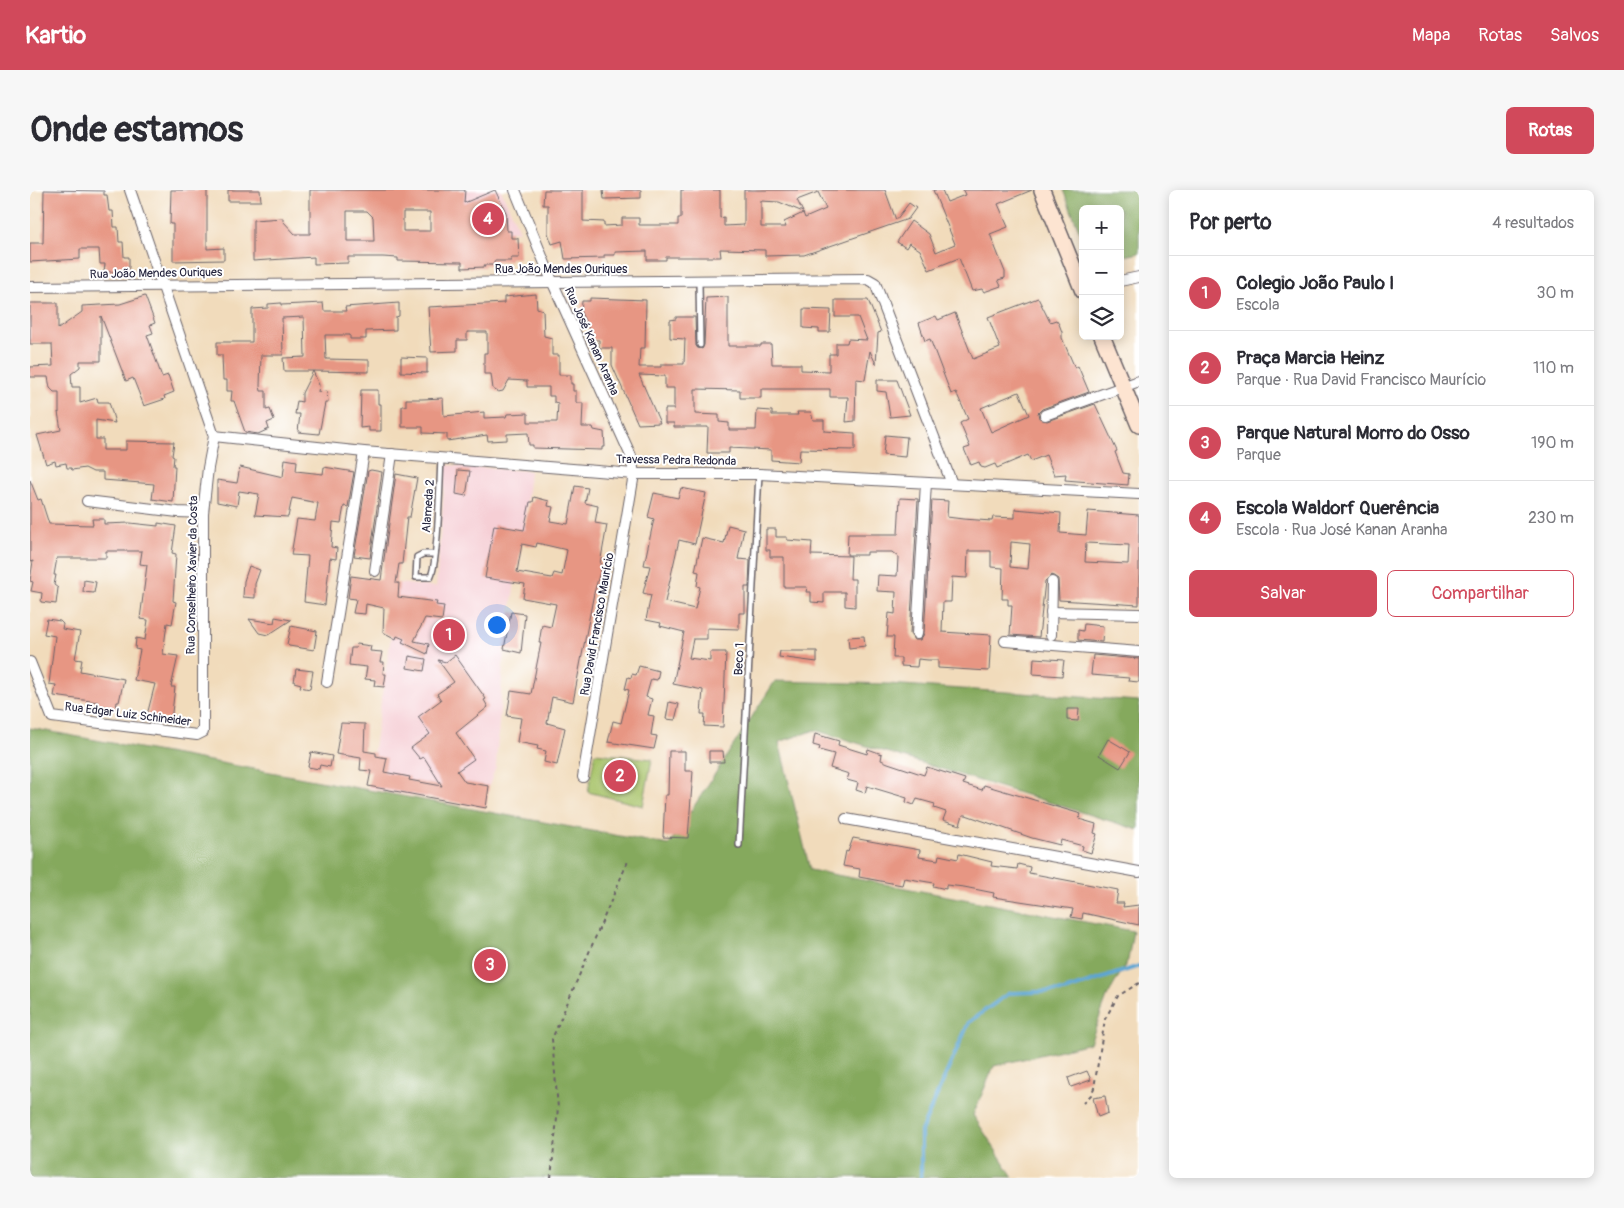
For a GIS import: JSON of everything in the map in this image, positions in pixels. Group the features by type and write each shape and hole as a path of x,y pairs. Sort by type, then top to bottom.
{"main road":[{"path":"1042,190 1079,281"},
{"path":"1104,340 1139,424"}],"street":[{"name":"Rua Conselheiro Xavier da Costa","path":"130,190 214,436 203,512 202,734"},
{"name":"Rua José Kanan Aranha","path":"515,190 552,281 630,456 634,474"},
{"path":"1124,280 1139,278"},
{"name":"Rua João Mendes Ouriques","path":"30,287 552,281 872,280 940,449 952,484"},
{"path":"1045,416 1139,381"},
{"name":"Travessa Pedra Redonda","path":"214,436 364,452 634,474 759,474 1139,494"},
{"path":"327,682 364,452"},
{"path":"376,571 392,454"},
{"name":"Rua David Francisco Maurício","path":"583,777 634,474"},
{"path":"917,634 926,483"},
{"path":"87,501 178,512 203,512"},
{"path":"1051,635 1052,582"},
{"path":"1051,612 1139,614"},
{"path":"1005,641 1139,652"},
{"name":"Rua Edgar Luiz Schineider","path":"30,662 52,717 202,734"},
{"path":"846,819 1139,872"}],"lane":[{"path":"700,282 700,345"},
{"name":"Alameda 2","path":"435,554 423,554 417,557 416,576 426,578 433,574 435,554 441,458"},
{"name":"Beco 1","path":"739,845 759,474"}],"path":[{"path":"552,1178 558,1108 552,1039 628,861"},
{"path":"1083,1103 1091,1095 1094,1088 1105,1019 1118,996 1139,984"}],"shaded area":[{"path":"356,190 501,190 520,231 461,232 461,208"},
{"path":"446,465 530,471 524,530 504,649 496,767 489,786 486,808 368,788 399,583 436,587"}],"green space":[{"path":"1063,190 1139,190 1139,253 1124,256 1124,205 1079,205 1079,230"},
{"path":"775,681 888,684 1139,701 1139,830 815,730 779,742 810,870 1133,931 1128,960 1107,997 1090,1043 994,1066 973,1115 1013,1177 30,1178 30,728 669,845"},
{"path":"595,753 652,759 643,806 588,792"}],"building":[{"path":"44,190 104,191 104,195 107,195 109,211 113,211 114,227 118,227 119,242 123,242 124,257 129,257 129,272 104,272 105,264 100,264 99,249 80,249 80,259 30,262 30,243 43,243"},
{"path":"171,190 207,190 207,249 224,248 224,260 173,261 173,224 170,224"},
{"path":"228,190 260,190 261,201 228,201"},
{"path":"310,190 465,190 464,203 495,190 506,213 507,231 511,231 511,238 518,238 519,258 511,258 511,261 494,261 494,265 484,265 485,267 462,268 462,262 398,261 398,258 383,257 348,257 348,263 314,264 314,257 253,261 253,220 283,218 283,221 295,234 310,234","holes":["347,211 367,211 373,217 374,241 347,241","403,212 430,212 430,231 403,231"]},
{"path":"544,190 583,190 583,221 604,222 604,226 622,225 622,218 639,218 639,225 678,225 678,218 681,218 681,190 720,190 720,218 724,217 724,226 744,225 744,190 885,190 896,220 909,203 916,208 908,219 804,255 765,256 765,250 720,249 721,257 666,257 666,260 647,260 647,251 615,252 615,255 604,255 604,258 565,259 562,241 552,244 548,233 548,205 543,205","holes":["818,192 826,209 805,218 803,213 784,222 786,227 761,227 761,201 779,202 803,212 797,200"]},
{"path":"603,190 641,190 641,198 604,199"},
{"path":"933,190 942,190 947,202 965,195 963,190 1032,190 998,204 1008,227 990,234 1005,272 1005,278 998,280 1001,286 984,292 982,289 972,291 959,258 929,270 920,250 909,243 906,248 897,242 911,221 929,234 936,252 955,244"},
{"path":"536,294 537,308 543,310 544,336 552,338 552,355 559,355 559,375 571,375 573,391 576,391 576,403 583,403 582,427 593,427 594,430 604,432 605,447 602,447 602,450 533,448 533,445 529,445 528,433 507,434 507,440 488,441 487,435 447,441 447,434 423,433 423,427 402,427 402,406 406,406 406,399 443,398 444,416 484,412 484,418 528,413 528,422 557,422 558,403 554,402 554,396 549,396 549,387 527,387 527,381 509,380 503,391 498,392 493,389 491,374 484,374 487,332 467,332 467,340 457,340 457,351 431,352 428,307 504,303 504,297"},
{"path":"145,296 155,323 150,325 153,333 147,335 162,377 168,375 174,392 164,396 165,399 144,406 133,378 126,381 101,316 101,361 80,361 80,367 71,374 72,387 80,387 80,403 97,398 98,402 109,402 115,423 96,420 96,439 103,439 103,450 126,450 126,441 174,442 172,456 174,457 173,466 175,466 173,502 152,499 154,484 103,480 103,472 93,472 85,468 72,470 67,468 66,463 56,465 55,461 46,464 37,435 61,430 58,412 59,392 54,392 50,388 48,377 30,377 30,367 53,366 52,344 30,344 30,303 58,303 58,329 82,312 82,306 120,304"},
{"path":"728,297 728,346 761,346 761,344 771,344 772,364 801,364 801,370 829,371 829,354 836,354 836,343 847,343 848,339 867,340 858,317 835,317 835,300 868,300 881,332 878,333 876,364 870,351 865,380 856,379 855,421 846,422 848,397 830,397 830,389 761,389 761,398 740,398 740,390 695,389 695,414 719,415 719,422 729,423 729,430 756,430 757,410 772,411 772,415 798,415 797,412 811,412 813,420 824,420 824,431 855,433 855,450 800,449 799,462 771,460 771,450 729,448 729,453 707,453 708,427 674,427 674,423 665,423 665,409 674,409 674,388 665,388 665,376 639,375 660,423 638,424 612,365 612,348 599,348 599,340 594,340 581,313 582,301 590,301 590,298 646,300 645,348 640,348 639,367 661,367 661,364 684,364 685,339 670,338 670,320 676,319 676,317 695,317 696,346 702,349 704,345 706,298"},
{"path":"1038,298 1050,322 1056,320 1059,324 1062,338 1075,368 1078,366 1089,392 1042,409 1038,413 1039,418 1047,421 1095,404 1117,451 1115,452 1123,473 1129,474 1128,485 1065,480 1066,474 1054,475 1046,455 1031,461 1028,455 997,468 995,464 985,468 981,467 979,462 971,465 964,449 970,447 960,423 968,419 956,392 951,394 930,339 925,341 919,323 936,316 938,320 955,313 973,359 1000,348 988,317","holes":["1019,392 1029,415 991,432 981,408"]},
{"path":"281,303 281,305 323,303 324,311 346,311 345,307 399,303 399,316 396,317 396,330 366,331 366,339 350,339 350,335 325,335 326,359 369,360 369,372 284,371 283,358 305,357 304,317 282,318 283,355 261,355 261,391 266,391 266,410 270,409 274,420 267,423 269,429 258,434 245,432 234,401 231,401 232,391 227,391 227,380 223,380 222,355 217,355 217,342 252,342 252,309 268,308 268,304"},
{"path":"803,309 831,310 830,332 819,332 819,329 803,328"},
{"path":"401,357 427,358 427,373 401,372"},
{"path":"313,371 319,385 318,392 327,391 328,403 325,403 319,434 298,432 300,414 295,414 297,401 302,402 302,393"},
{"path":"877,380 897,380 910,415 890,417 886,392 877,391"},
{"path":"361,390 378,390 378,404 381,404 381,431 369,431 369,427 360,428"},
{"path":"885,435 907,437 905,457 883,455"},
{"path":"285,459 297,461 296,471 323,474 324,467 354,472 348,507 344,506 341,523 333,522 331,547 337,548 336,559 330,558 325,605 304,602 308,556 291,555 297,519 315,521 318,503 292,498 288,517 255,515 259,494 239,491 237,506 217,502 217,480 237,483 240,467 283,477"},
{"path":"458,470 470,471 466,496 456,494"},
{"path":"368,471 382,472 370,558 354,556"},
{"path":"396,474 417,478 410,517 407,517 402,564 399,564 396,583 399,583 398,597 437,602 436,605 444,606 442,620 425,618 414,641 429,644 427,654 402,642 404,639 397,636 396,639 383,632 384,608 366,604 365,614 353,613 356,599 348,598 351,576 381,580"},
{"path":"30,480 38,500 41,499 49,524 93,525 92,519 104,519 104,524 130,523 158,526 158,523 176,526 172,553 176,554 173,601 176,602 172,624 167,623 163,654 178,656 171,687 175,687 171,721 147,715 155,684 134,680 140,650 135,649 136,638 145,640 148,620 140,619 147,565 140,564 142,551 106,551 106,558 57,558 54,575 56,575 54,585 58,588 56,604 41,602 42,593 31,591 33,582 30,581 33,561 30,562"},
{"path":"575,486 588,488 585,503 598,506 595,523 607,525 600,564 602,565 594,593 573,702 552,697 547,723 565,728 557,765 544,762 546,751 537,749 538,746 517,742 521,718 507,716 511,691 531,694 541,643 539,643 542,625 551,627 556,604 523,598 525,584 485,578 494,525 524,530 530,502 533,502 534,497 549,501 548,506 553,507 550,521 568,524","holes":["537,543 567,550 562,575 554,573 552,578 517,572 522,544 536,547"]},
{"path":"681,488 706,493 695,544 679,540 665,602 695,609 700,587 697,586 699,572 695,571 702,538 724,543 728,525 744,529 738,559 750,560 749,587 745,587 745,613 739,613 739,629 707,628 707,639 693,639 689,658 710,661 710,652 726,652 723,727 704,726 705,714 701,714 703,690 673,684 684,632 660,626 661,623 646,620 651,595 643,593 650,566 644,565 654,519 648,517 654,493 678,498"},
{"path":"900,498 918,499 910,634 914,640 920,640 924,634 932,500 948,501 947,517 963,519 992,521 993,517 1015,518 1015,509 1061,513 1060,533 1086,535 1088,511 1139,515 1139,605 1059,600 1058,579 1052,575 1045,581 1039,637 1010,635 1012,605 1008,605 1008,599 1002,599 1003,568 991,567 991,551 968,551 967,578 952,577 951,602 943,602 942,632 991,635 989,671 938,668 938,660 918,659 917,667 901,666 901,658 893,658 894,637 887,637 889,613 895,614 896,592 877,591 878,575 897,576 898,557 892,552 867,552 867,555 847,555 848,534 898,534","holes":["1011,542 1030,544 1028,569 1010,567","1086,543 1129,545 1128,564 1085,562"]},
{"path":"766,529 776,529 776,537 787,537 787,540 812,542 811,555 851,556 850,579 855,579 855,607 845,606 845,592 824,592 824,603 811,602 811,592 806,592 807,587 784,587 784,557 770,557 770,550 766,550"},
{"path":"249,566 260,570 255,584 255,598 243,597 244,581"},
{"path":"84,580 96,582 94,593 83,592"},
{"path":"511,612 525,614 521,653 504,649"},
{"path":"275,617 291,620 268,635 259,633 249,619 274,623"},
{"path":"47,619 60,621 63,624 62,629 80,632 75,659 82,660 80,671 124,679 116,709 97,705 98,702 54,696 56,685 49,684 55,636 44,634"},
{"path":"1084,624 1103,626 1102,642 1078,640 1078,630 1083,631"},
{"path":"291,626 317,631 314,650 289,646 287,644"},
{"path":"864,636 865,646 849,648 848,637"},
{"path":"357,644 371,646 370,651 382,652 380,662 384,662 383,674 386,674 384,687 374,686 375,680 365,679 367,667 349,665 351,648 356,648"},
{"path":"780,651 817,651 817,662 779,657"},
{"path":"455,655 486,699 484,700 488,707 456,733 474,759 457,771 465,782 489,786 486,808 368,786 371,771 360,770 361,758 336,754 341,723 365,724 364,751 376,753 376,756 387,758 384,772 410,777 409,780 442,786 424,757 420,759 411,748 430,734 418,717 441,700 437,694 454,682 438,660 446,662"},
{"path":"1093,655 1139,659 1139,682 1128,681 1129,678 1091,675"},
{"path":"409,656 426,659 424,671 407,668"},
{"path":"1034,658 1064,660 1062,676 1033,674"},
{"path":"639,666 659,671 657,680 651,679 646,697 652,699 648,715 654,716 651,735 657,736 654,749 608,742 613,721 621,723 629,690 625,689 628,677 631,678 632,674 636,675"},
{"path":"296,669 313,671 310,689 300,687 301,684 294,682"},
{"path":"669,702 679,704 675,720 666,719"},
{"path":"1067,709 1079,709 1078,721 1067,720"},
{"path":"815,734 839,741 838,745 867,754 868,749 882,754 881,760 924,775 927,767 965,779 963,784 982,790 984,785 1081,814 1079,819 1096,824 1094,833 1097,834 1091,853 1082,850 1083,846 1061,840 1060,845 1032,838 966,815 963,815 960,825 943,820 946,812 934,808 935,804 917,799 914,805 906,802 907,798 867,786 865,793 856,790 858,783 847,780 849,774 830,768 834,754 819,750 820,747 813,745"},
{"path":"1108,739 1130,752 1120,768 1099,755"},
{"path":"669,751 685,751 685,771 693,771 688,838 663,837 665,795 668,795"},
{"path":"709,751 723,751 724,762 709,762"},
{"path":"311,752 332,756 330,767 320,765 319,769 308,767"},
{"path":"853,838 920,850 919,857 938,860 939,855 958,859 959,854 992,862 991,866 1017,869 1018,864 1030,867 1029,873 1118,890 1116,903 1124,903 1123,907 1139,905 1139,925 1083,913 1082,919 1071,917 1073,909 993,897 994,893 964,887 946,885 946,889 933,886 934,883 904,878 902,885 859,877 860,869 843,866 846,851 848,852"},
{"path":"1087,1071 1091,1080 1071,1087 1068,1078"},
{"path":"1105,1096 1108,1113 1098,1117 1093,1098"}],"waterway":[{"path":"921,1178 921,1131 969,1022 1009,993 1064,991 1139,966"}],"place":[{"name":"Escola Waldorf Querência","path":"488,219"},
{"name":"Colegio João Paulo I","path":"449,635"},
{"name":"Praça Marcia Heinz","path":"620,776"},
{"name":"Parque Natural Morro do Osso","path":"490,965"}]}
